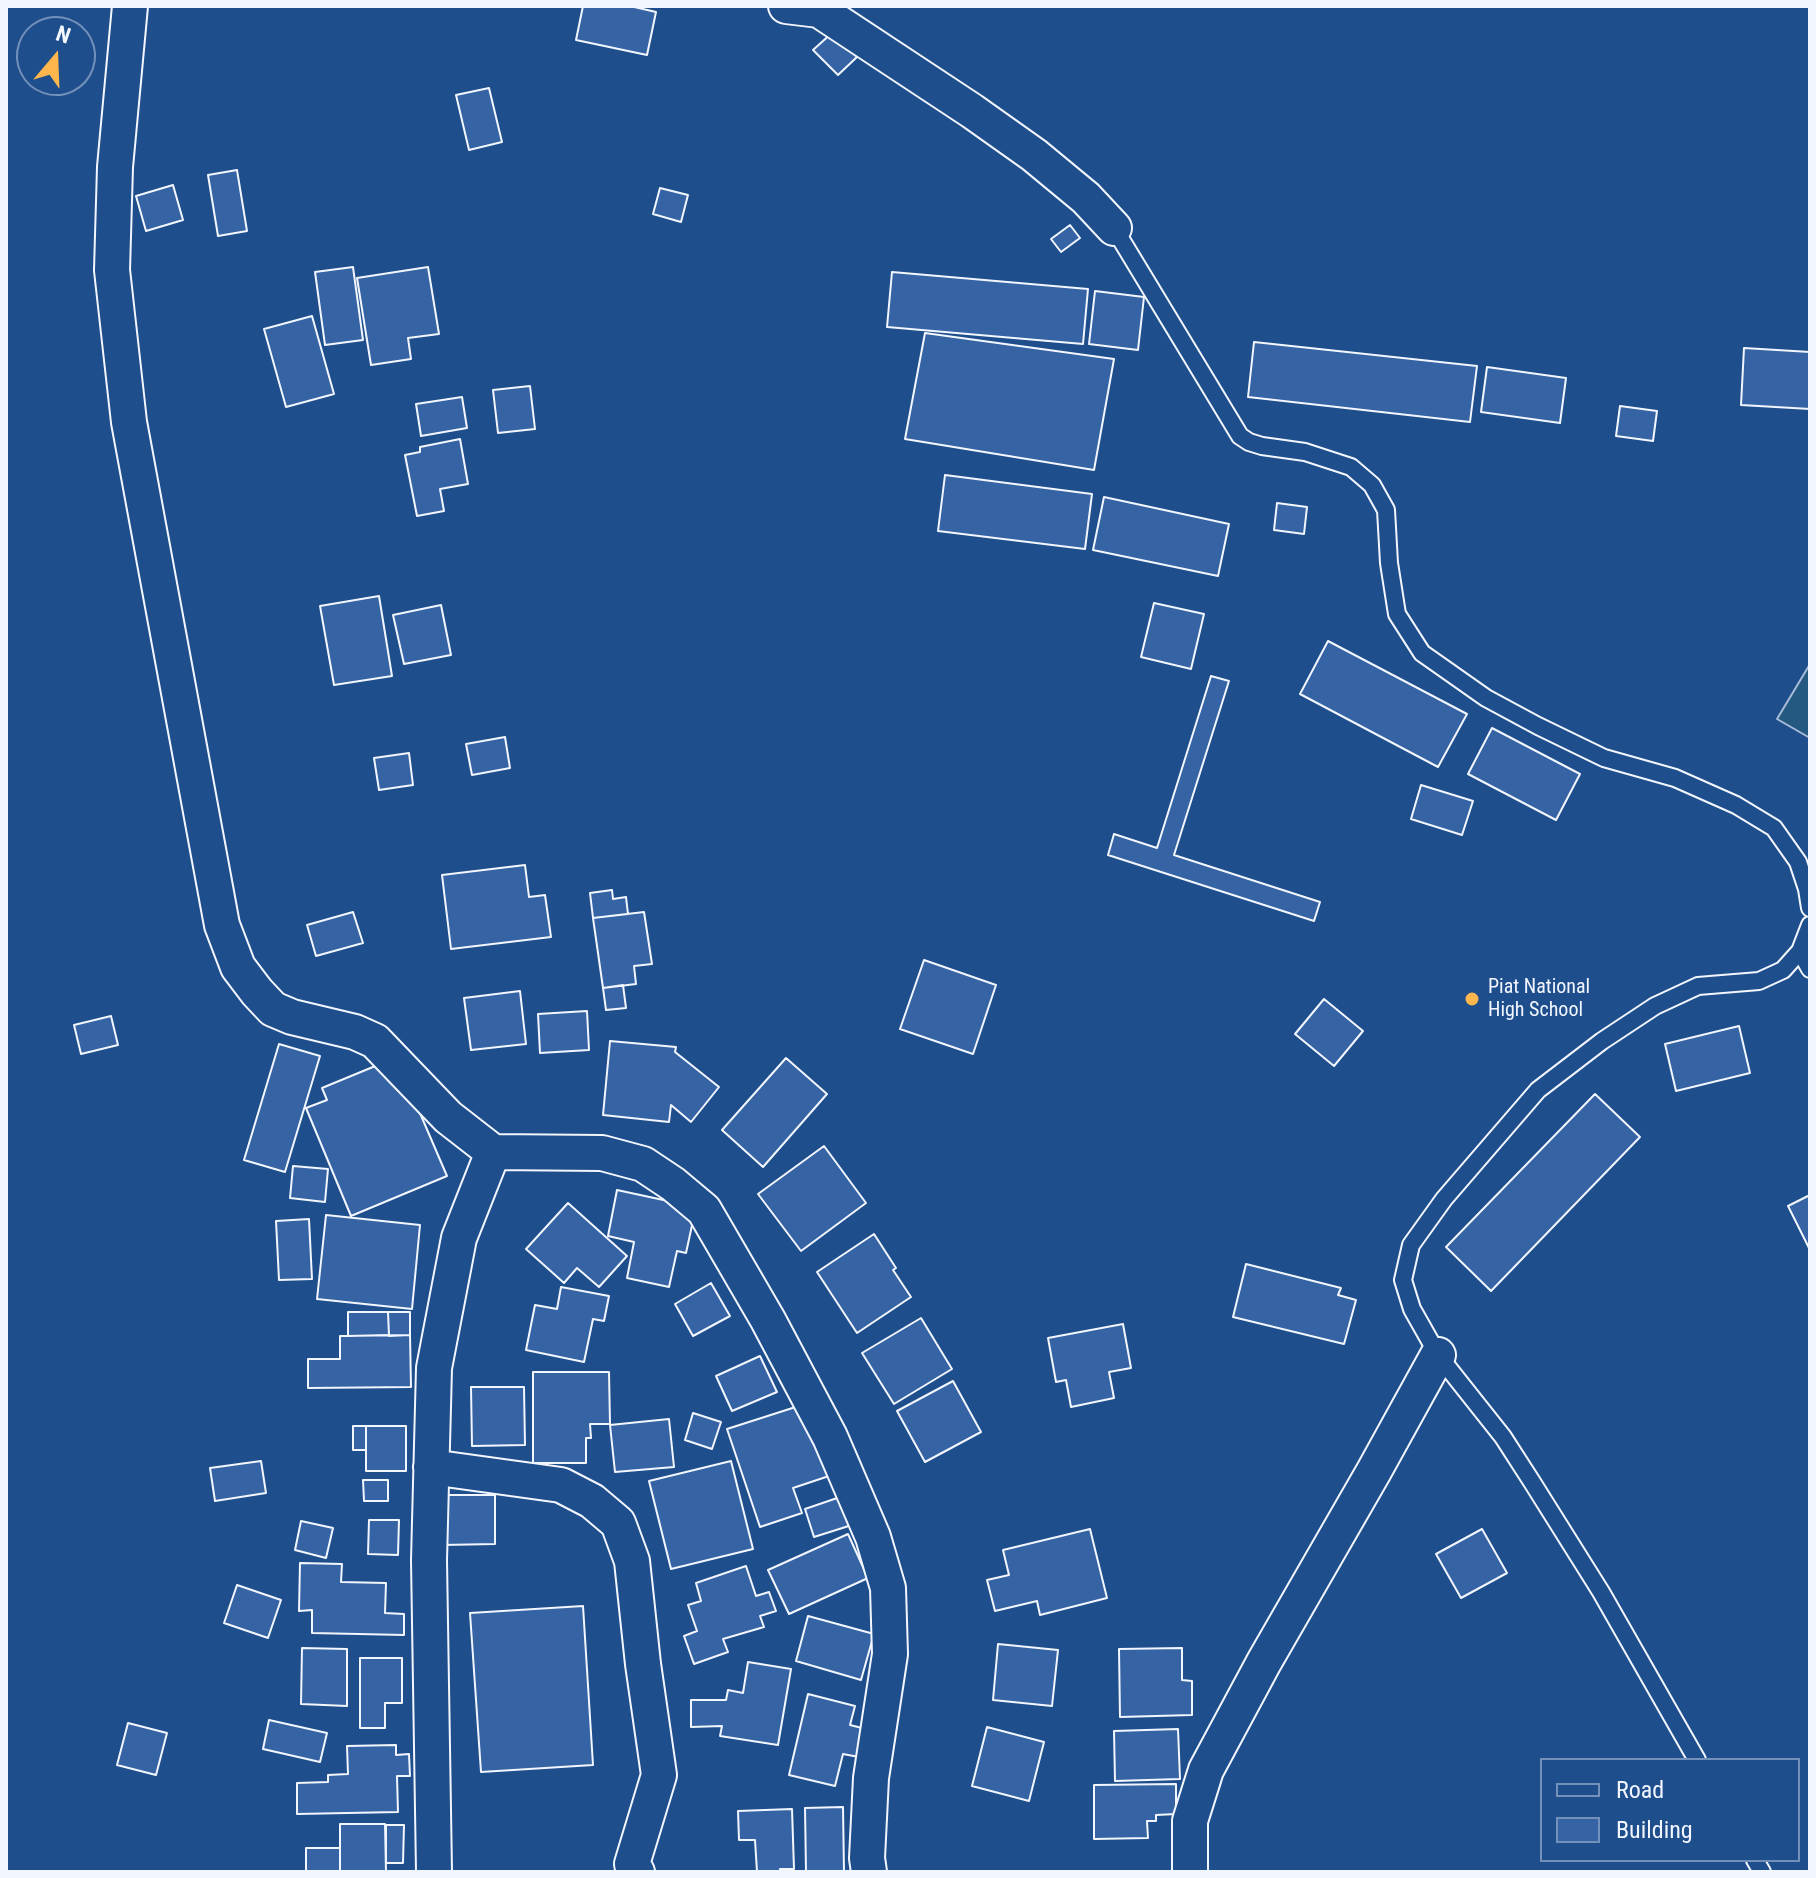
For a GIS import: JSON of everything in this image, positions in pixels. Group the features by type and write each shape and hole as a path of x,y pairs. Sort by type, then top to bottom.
{"street":[{"path":"130,6 115,167 112,270 129,422 222,925 238,967 273,1009 292,1017 355,1032 375,1041 448,1117 493,1152 602,1153 643,1164 704,1210 768,1320 830,1437 873,1537 888,1588 890,1654 871,1778 869,1872"},
{"path":"808,7 972,111 1034,155 1086,198 1114,228"},
{"path":"434,1872 429,1560 434,1368 459,1238 493,1152"},
{"path":"1190,1872 1190,1821 1206,1770 1438,1355"},
{"path":"431,1467 561,1485 592,1501 618,1523 632,1561 659,1775 632,1864 637,1872"}],"lane":[{"path":"1114,228 1240,436 1262,446 1305,452 1351,467 1372,485 1386,510 1389,563 1397,614 1422,653 1486,698 1538,726 1604,758 1675,778 1736,805 1774,828 1798,862 1810,908"},
{"path":"1696,1758 1601,1592 1532,1482 1503,1437 1438,1355 1412,1309 1403,1280 1411,1245 1444,1199 1538,1090 1602,1041 1655,1006 1698,986 1759,981 1783,970 1800,951 1810,925"},
{"path":"1800,951 1810,969"}],"shaded area":[{"path":"1810,664 1810,738 1777,719"}],"building":[{"path":"583,6 630,6 656,12 647,55 576,40"},
{"path":"833,32 857,57 838,75 813,50"},
{"path":"489,88 502,142 469,150 456,95"},
{"path":"237,170 247,231 218,236 208,175"},
{"path":"173,185 183,220 146,231 136,196"},
{"path":"660,188 688,195 681,222 653,214"},
{"path":"1070,225 1080,238 1061,252 1051,239"},
{"path":"353,267 363,340 325,345 315,272"},
{"path":"428,267 439,334 408,338 411,359 371,365 357,278"},
{"path":"892,272 1088,289 1083,344 887,327"},
{"path":"1095,291 1144,297 1138,350 1089,344"},
{"path":"312,316 334,394 286,407 264,329"},
{"path":"925,333 1114,359 1094,470 905,439"},
{"path":"1254,342 1477,366 1470,422 1248,397"},
{"path":"1744,348 1810,352 1810,409 1741,405"},
{"path":"1487,367 1566,378 1560,423 1481,412"},
{"path":"530,386 535,429 498,433 493,390"},
{"path":"462,397 467,428 421,436 416,404"},
{"path":"1620,406 1657,411 1653,441 1616,436"},
{"path":"460,439 468,484 440,489 444,511 417,516 405,455 420,452 420,447"},
{"path":"945,475 1092,494 1085,549 938,531"},
{"path":"1104,497 1229,524 1218,576 1093,550"},
{"path":"1277,503 1307,507 1304,534 1274,530"},
{"path":"379,596 392,676 334,685 320,606"},
{"path":"1154,603 1204,614 1191,669 1141,657"},
{"path":"441,605 451,655 404,664 393,615"},
{"path":"1328,641 1467,714 1438,767 1300,694"},
{"path":"1211,676 1229,681 1174,855 1320,902 1314,921 1108,855 1114,834 1157,848"},
{"path":"1492,728 1580,774 1556,820 1468,774"},
{"path":"505,737 510,768 472,775 466,744"},
{"path":"409,753 413,785 379,790 374,758"},
{"path":"1421,785 1473,801 1462,835 1411,819"},
{"path":"525,865 529,897 545,895 551,937 451,949 442,875"},
{"path":"612,890 613,899 626,897 628,914 593,918 590,893"},
{"path":"353,912 363,943 316,956 307,925"},
{"path":"644,912 652,964 634,966 636,984 603,988 593,918"},
{"path":"924,960 996,985 973,1054 900,1029"},
{"path":"623,985 626,1008 606,1010 603,988"},
{"path":"520,991 526,1044 471,1050 464,998"},
{"path":"1324,999 1363,1031 1334,1066 1295,1034"},
{"path":"587,1011 589,1050 540,1053 538,1014"},
{"path":"111,1016 118,1045 81,1054 74,1025"},
{"path":"1739,1026 1750,1073 1676,1091 1665,1044"},
{"path":"610,1041 676,1047 675,1052 719,1087 691,1122 671,1105 669,1122 603,1115"},
{"path":"279,1044 320,1056 285,1172 244,1160"},
{"path":"786,1058 827,1094 763,1167 722,1130"},
{"path":"385,1062 401,1069 447,1176 351,1216 306,1108 327,1100 322,1088"},
{"path":"1595,1094 1640,1137 1491,1291 1446,1247"},
{"path":"824,1146 866,1203 801,1251 758,1194"},
{"path":"293,1166 328,1169 325,1202 290,1198"},
{"path":"617,1190 696,1207 686,1253 677,1251 669,1287 627,1278 634,1242 608,1236"},
{"path":"1810,1195 1810,1250 1788,1206"},
{"path":"568,1203 627,1256 599,1287 577,1268 564,1283 526,1249"},
{"path":"326,1215 420,1225 412,1309 317,1299"},
{"path":"309,1219 312,1279 279,1280 276,1221"},
{"path":"874,1234 911,1297 857,1333 817,1272"},
{"path":"1246,1264 1341,1288 1338,1295 1356,1300 1344,1344 1233,1317"},
{"path":"711,1283 730,1316 693,1336 675,1304"},
{"path":"561,1287 609,1296 604,1321 593,1319 584,1362 526,1350 535,1305 557,1309"},
{"path":"348,1312 388,1312 389,1335 348,1336"},
{"path":"388,1312 410,1312 410,1335 389,1336"},
{"path":"921,1318 952,1369 894,1404 862,1353"},
{"path":"1123,1324 1131,1368 1109,1372 1114,1398 1071,1407 1066,1380 1056,1382 1048,1338"},
{"path":"410,1335 411,1387 308,1388 308,1359 340,1359 340,1336"},
{"path":"760,1356 777,1392 732,1411 716,1376"},
{"path":"533,1372 609,1372 610,1424 590,1424 591,1438 586,1438 586,1463 533,1463"},
{"path":"953,1381 981,1432 925,1462 897,1411"},
{"path":"471,1387 524,1387 525,1445 472,1446"},
{"path":"805,1404 829,1476 793,1488 802,1513 760,1527 727,1429"},
{"path":"693,1413 721,1422 712,1449 685,1440"},
{"path":"669,1419 674,1467 615,1472 610,1425"},
{"path":"353,1426 366,1426 366,1450 353,1450"},
{"path":"366,1426 406,1426 406,1471 366,1471"},
{"path":"261,1461 266,1493 215,1501 210,1468"},
{"path":"731,1461 753,1549 671,1569 649,1481"},
{"path":"363,1480 388,1480 388,1501 364,1501"},
{"path":"441,1495 495,1495 495,1544 442,1545"},
{"path":"846,1495 855,1524 814,1537 805,1509"},
{"path":"369,1520 399,1520 398,1555 368,1554"},
{"path":"301,1521 333,1528 326,1558 295,1550"},
{"path":"1090,1529 1107,1598 1040,1615 1037,1601 995,1611 987,1580 1009,1575 1003,1550"},
{"path":"1482,1529 1507,1573 1461,1598 1436,1554"},
{"path":"848,1534 868,1578 789,1614 768,1570"},
{"path":"300,1563 342,1564 341,1582 386,1583 385,1613 404,1614 404,1635 312,1633 312,1610 299,1611"},
{"path":"746,1566 756,1596 769,1592 776,1611 760,1616 764,1627 723,1639 728,1652 694,1664 684,1636 697,1631 688,1605 701,1601 696,1583"},
{"path":"237,1585 281,1600 268,1638 224,1623"},
{"path":"583,1606 593,1765 481,1772 470,1613"},
{"path":"808,1616 874,1634 861,1680 796,1661"},
{"path":"998,1644 1058,1650 1052,1706 993,1700"},
{"path":"302,1648 347,1649 347,1706 301,1704"},
{"path":"1182,1648 1182,1680 1192,1681 1192,1715 1120,1717 1119,1649"},
{"path":"360,1658 402,1658 402,1703 385,1703 385,1728 360,1728"},
{"path":"748,1662 791,1669 778,1745 720,1736 722,1726 691,1727 691,1700 726,1700 728,1690 743,1693"},
{"path":"808,1694 855,1706 850,1725 870,1730 864,1758 843,1754 835,1786 789,1775"},
{"path":"269,1720 327,1733 320,1762 263,1749"},
{"path":"128,1723 167,1733 156,1775 117,1765"},
{"path":"987,1727 1044,1742 1029,1801 972,1786"},
{"path":"1178,1729 1180,1779 1115,1781 1114,1731"},
{"path":"396,1745 396,1755 409,1754 410,1776 397,1776 398,1812 297,1814 297,1783 328,1782 328,1775 348,1774 347,1746"},
{"path":"1176,1784 1176,1814 1156,1815 1156,1821 1147,1821 1148,1838 1094,1839 1094,1785"},
{"path":"843,1807 844,1872 806,1872 805,1808"},
{"path":"792,1809 794,1869 757,1872 755,1840 739,1840 738,1811"},
{"path":"340,1824 385,1824 386,1872 340,1872"},
{"path":"386,1825 404,1825 403,1863 386,1863"},
{"path":"306,1848 340,1848 340,1872 306,1872"}],"place":[{"name":"Piat National High School","path":"1472,999"}]}
